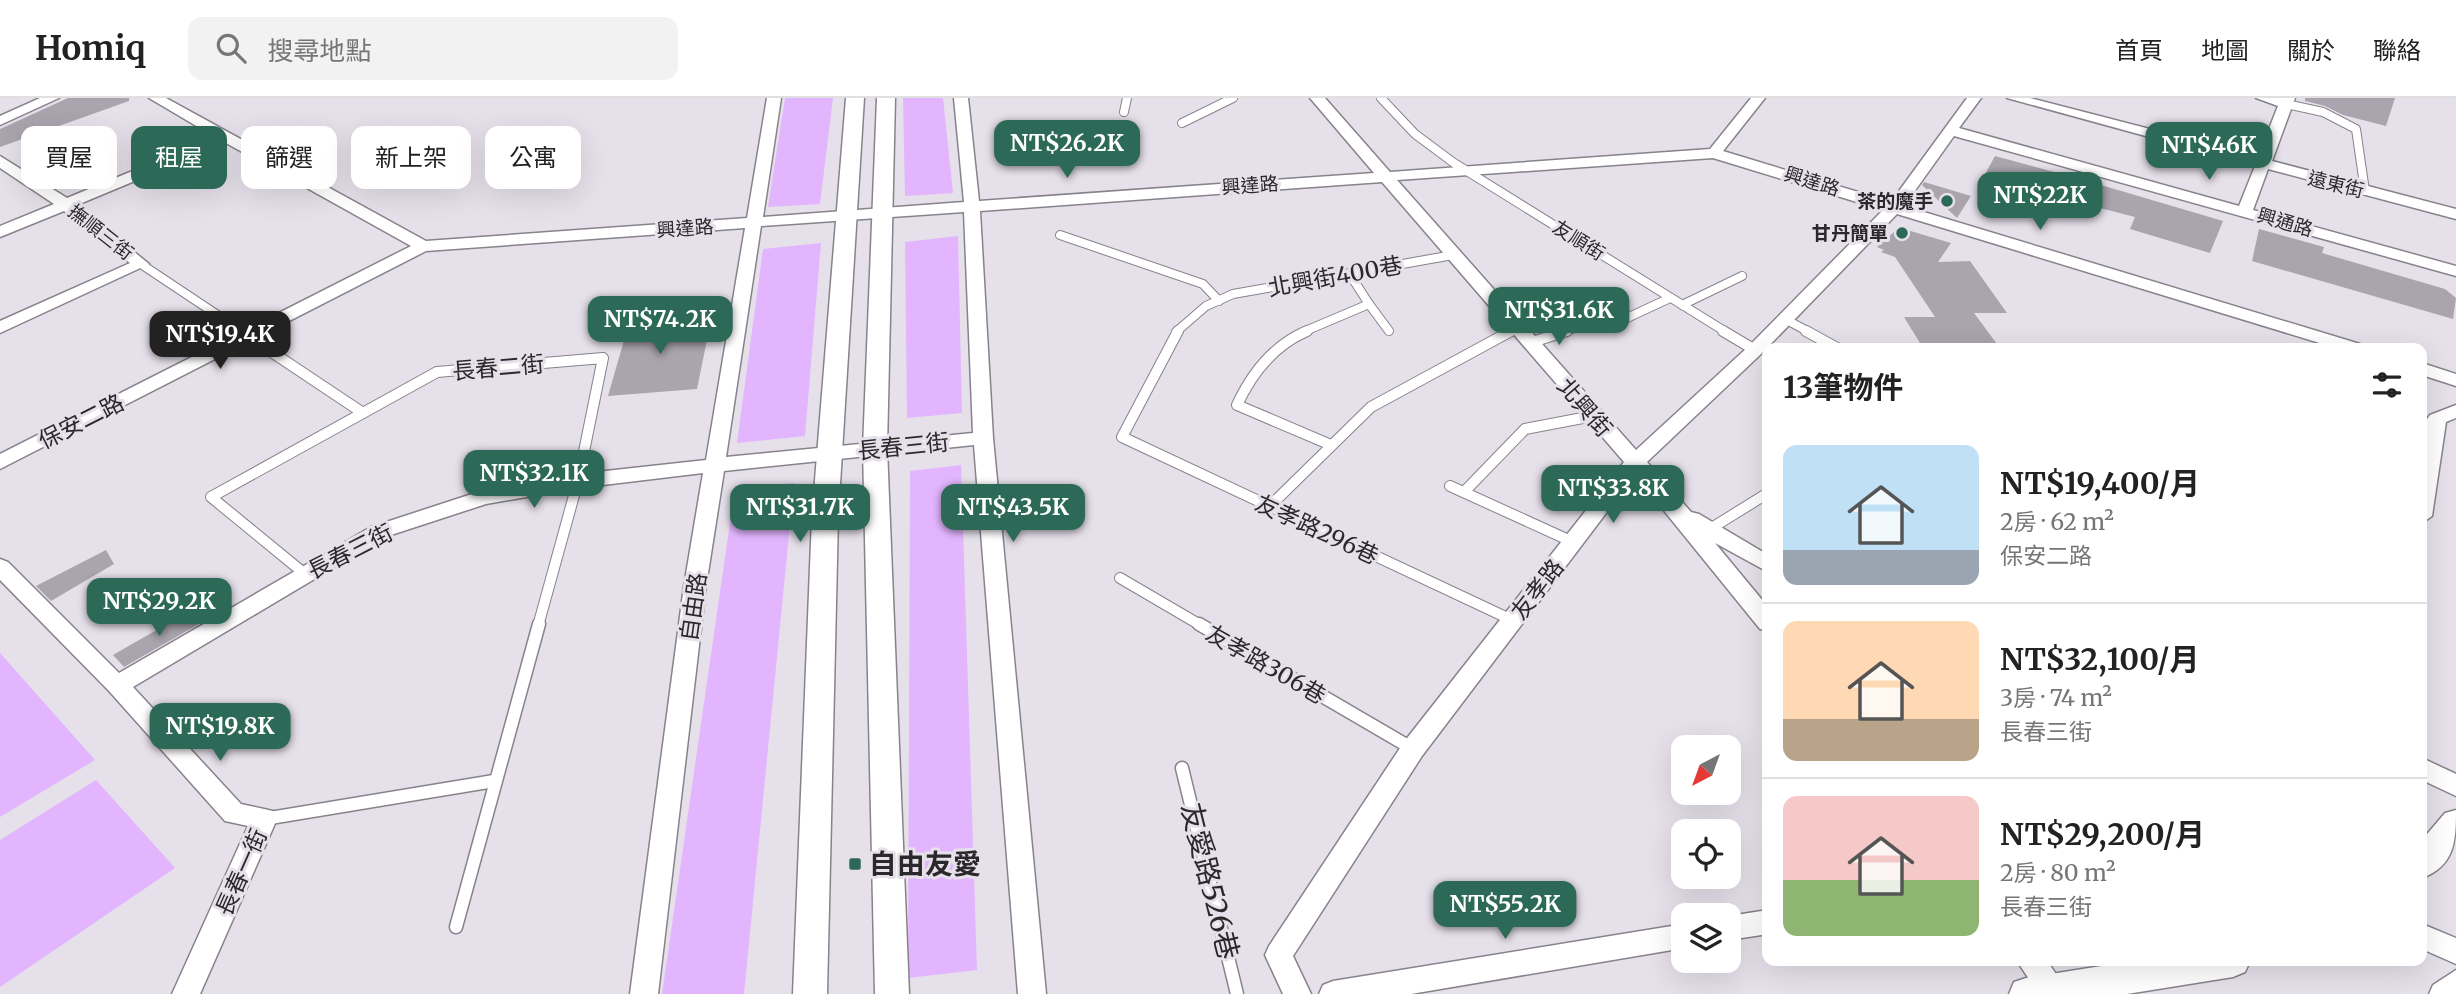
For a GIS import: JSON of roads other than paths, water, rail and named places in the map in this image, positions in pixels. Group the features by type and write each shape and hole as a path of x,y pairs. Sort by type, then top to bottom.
{"street":[{"path":"0,121 52,98"},
{"path":"156,98 207,126"},
{"name":"自由路","path":"644,994 695,586 774,98"},
{"path":"810,994 829,453 855,98"},
{"path":"886,98 875,448 891,994"},
{"path":"961,98 972,205 983,438 1032,994"},
{"name":"北興街","path":"1317,98 1679,512 1762,616"},
{"path":"1714,153 1758,98"},
{"name":"友孝路","path":"1769,343 1785,319 1895,207 1974,98"},
{"name":"遠東街","path":"2014,98 2456,214"},
{"path":"2245,211 2287,101 2263,98"},
{"name":"興通路","path":"1952,131 2456,271"},
{"path":"227,137 423,246"},
{"name":"興達路","path":"423,246 846,217 972,205 1460,169 1714,153 2338,343"},
{"name":"撫順三街","path":"0,161 67,205 141,264 0,328"},
{"path":"0,232 131,178"},
{"name":"保安二路","path":"0,462 423,246"},
{"name":"友孝路","path":"1297,994 1279,955 1413,749 1634,463 1761,354"},
{"path":"2427,371 2456,380"},
{"path":"2427,471 2437,419 2456,411"},
{"name":"長春三街","path":"117,685 378,532 484,497 578,481 983,438"},
{"path":"1679,512 1762,561"},
{"name":"長春一街","path":"0,567 117,685 234,813 264,819 186,994"},
{"path":"2427,771 2456,786"},
{"path":"2427,858 2456,822"},
{"path":"1741,926 1762,923"},
{"path":"1334,994 1671,938"},
{"path":"2427,938 2456,951"},
{"path":"2033,966 2045,992 2203,966"},
{"path":"2443,994 2456,983"}],"lane":[{"path":"1124,112 1127,98"},
{"path":"1182,123 1233,98"},
{"name":"友順街","path":"1381,98 1401,123 1460,169 1761,354"},
{"path":"2287,101 2323,112 2356,129 2365,191"},
{"path":"1060,235 1203,284 1219,300"},
{"name":"北興街400巷","path":"1122,437 1177,332 1206,306 1233,294 1453,255"},
{"path":"141,264 250,334 363,413"},
{"path":"1349,273 1390,331"},
{"path":"1682,305 1742,276"},
{"path":"1530,344 1599,320 1614,324 1670,298"},
{"path":"1331,445 1237,405 1248,381 1286,340 1369,304"},
{"path":"1785,319 1828,343"},
{"path":"1269,506 1381,401 1516,328"},
{"name":"長春二街","path":"305,574 211,497 437,372 603,358 578,481 456,927"},
{"path":"1464,492 1525,429 1593,416"},
{"name":"友孝路296巷","path":"1122,437 1512,621"},
{"path":"1450,486 1573,542"},
{"path":"1710,529 1762,498"},
{"name":"友孝路306巷","path":"1120,578 1413,749"},
{"name":"友愛路526巷","path":"1182,768 1237,994"},
{"path":"264,819 494,781"}],"place":[{"name":"茶的魔手","path":"1947,201"},
{"name":"甘丹簡單","path":"1902,233"},
{"name":"自由友愛","path":"855,864"}]}
